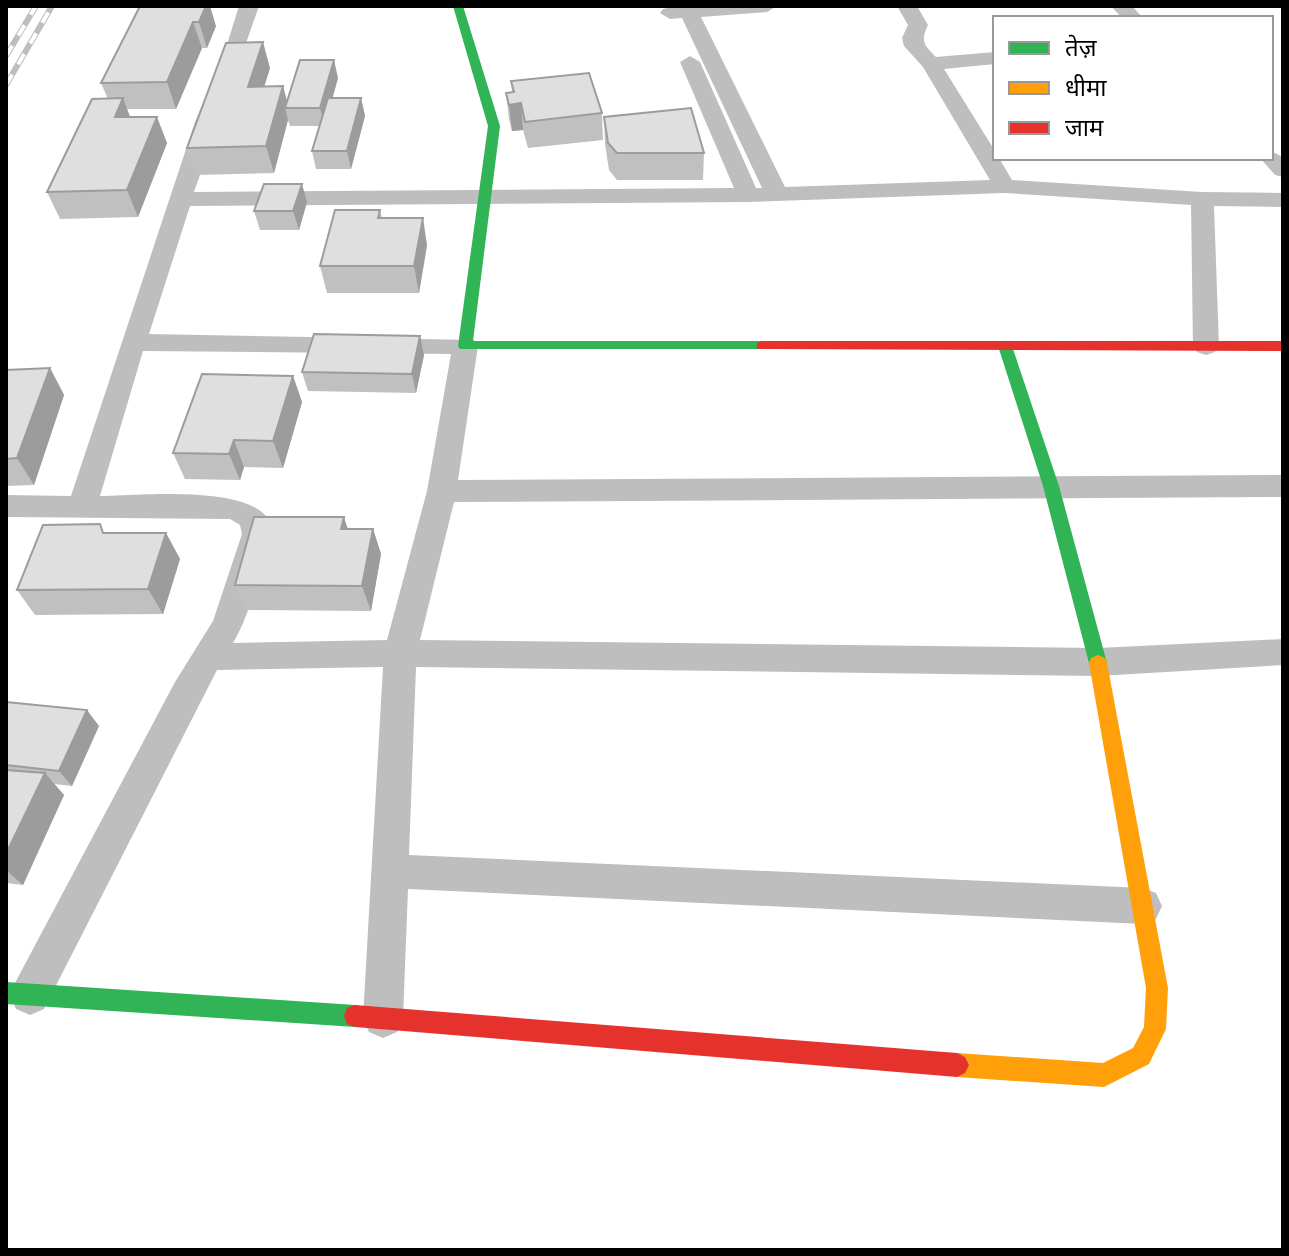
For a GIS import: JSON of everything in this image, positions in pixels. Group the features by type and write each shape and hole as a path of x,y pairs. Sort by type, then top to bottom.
{"street":[{"path":"82,507 133,342 249,6"},
{"path":"383,1018 400,653 442,491 487,196 494,126 458,6"},
{"path":"678,9 767,6"},
{"path":"907,6 918,25 912,42 931,64 1005,186"},
{"path":"678,9 748,195"},
{"path":"678,9 777,194"},
{"path":"931,64 993,58"},
{"path":"181,199 748,195 1005,186 1202,199 1283,200"},
{"path":"1202,199 1206,346"},
{"path":"133,342 465,346 1283,346"},
{"path":"6,506 231,508 247,512 256,522 257,534 228,624 18,994 383,1018 1104,1075 1141,1056 1155,1029 1157,988 1098,662 1051,486 1005,346"},
{"path":"442,491 1283,486"},
{"path":"209,657 400,653 1098,662 1283,652"},
{"path":"390,871 1143,906"}],"building":[{"path":"140,6 206,6 199,22 193,22 167,82 101,83"},
{"path":"263,42 248,87 283,86 266,146 187,148 226,43"},
{"path":"300,60 334,60 320,108 285,108"},
{"path":"589,73 602,113 525,122 521,103 509,105 506,93 514,92 511,81"},
{"path":"123,98 115,117 157,117 127,190 47,192 92,99"},
{"path":"328,98 361,98 347,151 312,151"},
{"path":"691,108 704,153 617,153 608,143 604,117"},
{"path":"264,184 302,184 293,211 254,211"},
{"path":"335,210 380,210 378,218 423,218 414,266 320,266"},
{"path":"314,334 420,336 412,374 302,372"},
{"path":"50,368 17,458 6,459 6,370"},
{"path":"202,374 293,376 273,441 234,440 229,454 173,453"},
{"path":"254,517 344,517 341,529 373,529 362,586 235,585"},
{"path":"100,524 103,533 166,533 148,589 17,590 43,525"},
{"path":"6,702 87,710 59,771 6,765"},
{"path":"6,770 45,773 6,854"}],"railway":[{"path":"6,56 36,6"},
{"path":"6,85 52,6"}],"traffic: fast":[{"path":"458,6 494,126 465,346 762,346"},
{"path":"1005,346 1051,486 1098,663"},
{"path":"6,993 355,1016"}],"traffic: slow":[{"path":"957,1065 1104,1075 1141,1056 1155,1029 1157,988 1098,663"}],"traffic: jam":[{"path":"762,346 1283,346"},
{"path":"355,1016 957,1065"}]}
